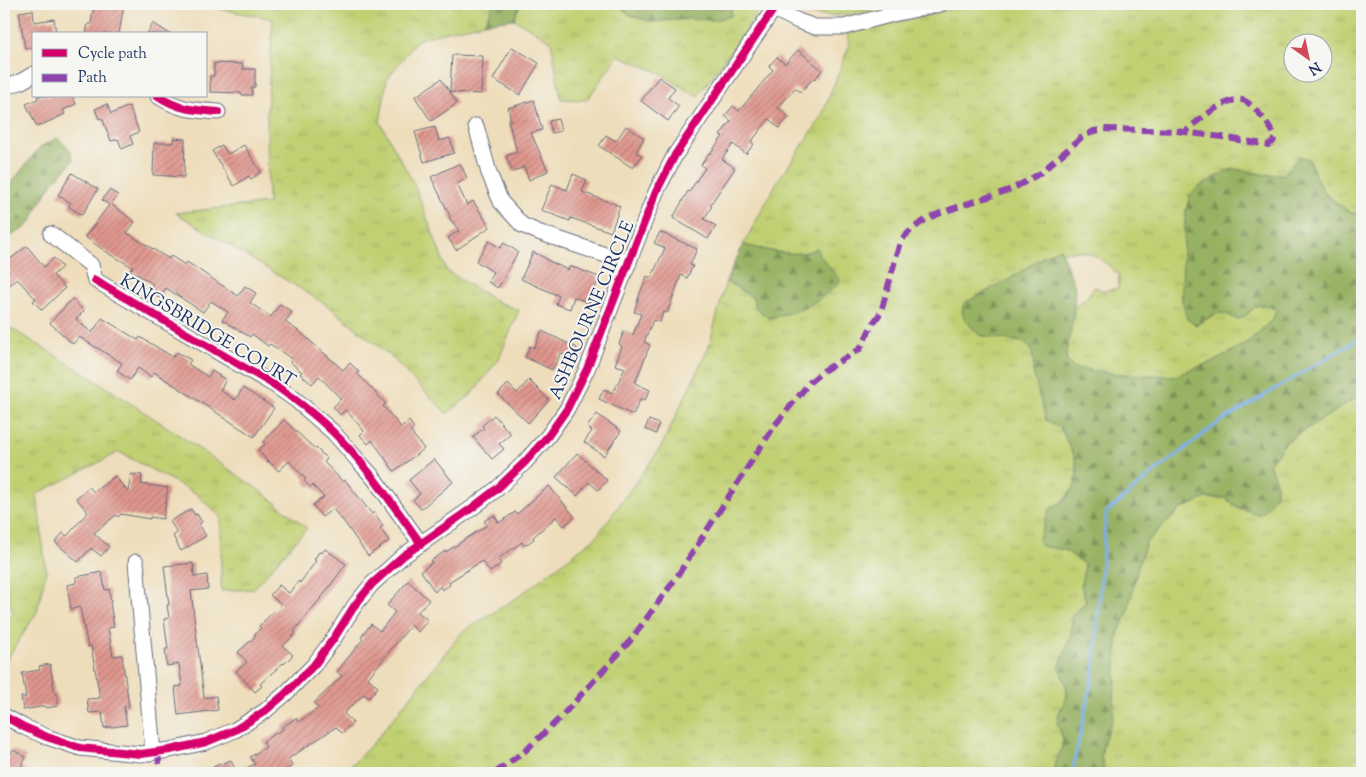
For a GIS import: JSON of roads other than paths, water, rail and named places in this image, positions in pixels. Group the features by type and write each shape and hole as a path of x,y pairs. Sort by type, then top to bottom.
{"street":[{"path":"776,6 798,21 815,27 844,27 940,4"},
{"name":"ASHBOURNE CIRCLE","path":"4,716 47,737 80,748 141,754 206,742 234,730 265,711 285,694 314,666 355,605 372,584 403,556 498,488 548,436 567,409 587,369 656,192 675,155 696,121 776,6"},
{"path":"4,88 32,75"},
{"path":"161,98 183,109 218,112"},
{"path":"476,126 489,173 500,202 522,225 629,263"},
{"name":"KINGSBRIDGE COURT","path":"51,234 91,265 95,280 276,386 296,400 333,432 356,457 373,477 421,544"},
{"path":"136,562 153,752"}],"waterway":[{"path":"1072,773 1094,669 1106,513 1218,423 1362,337"}]}
